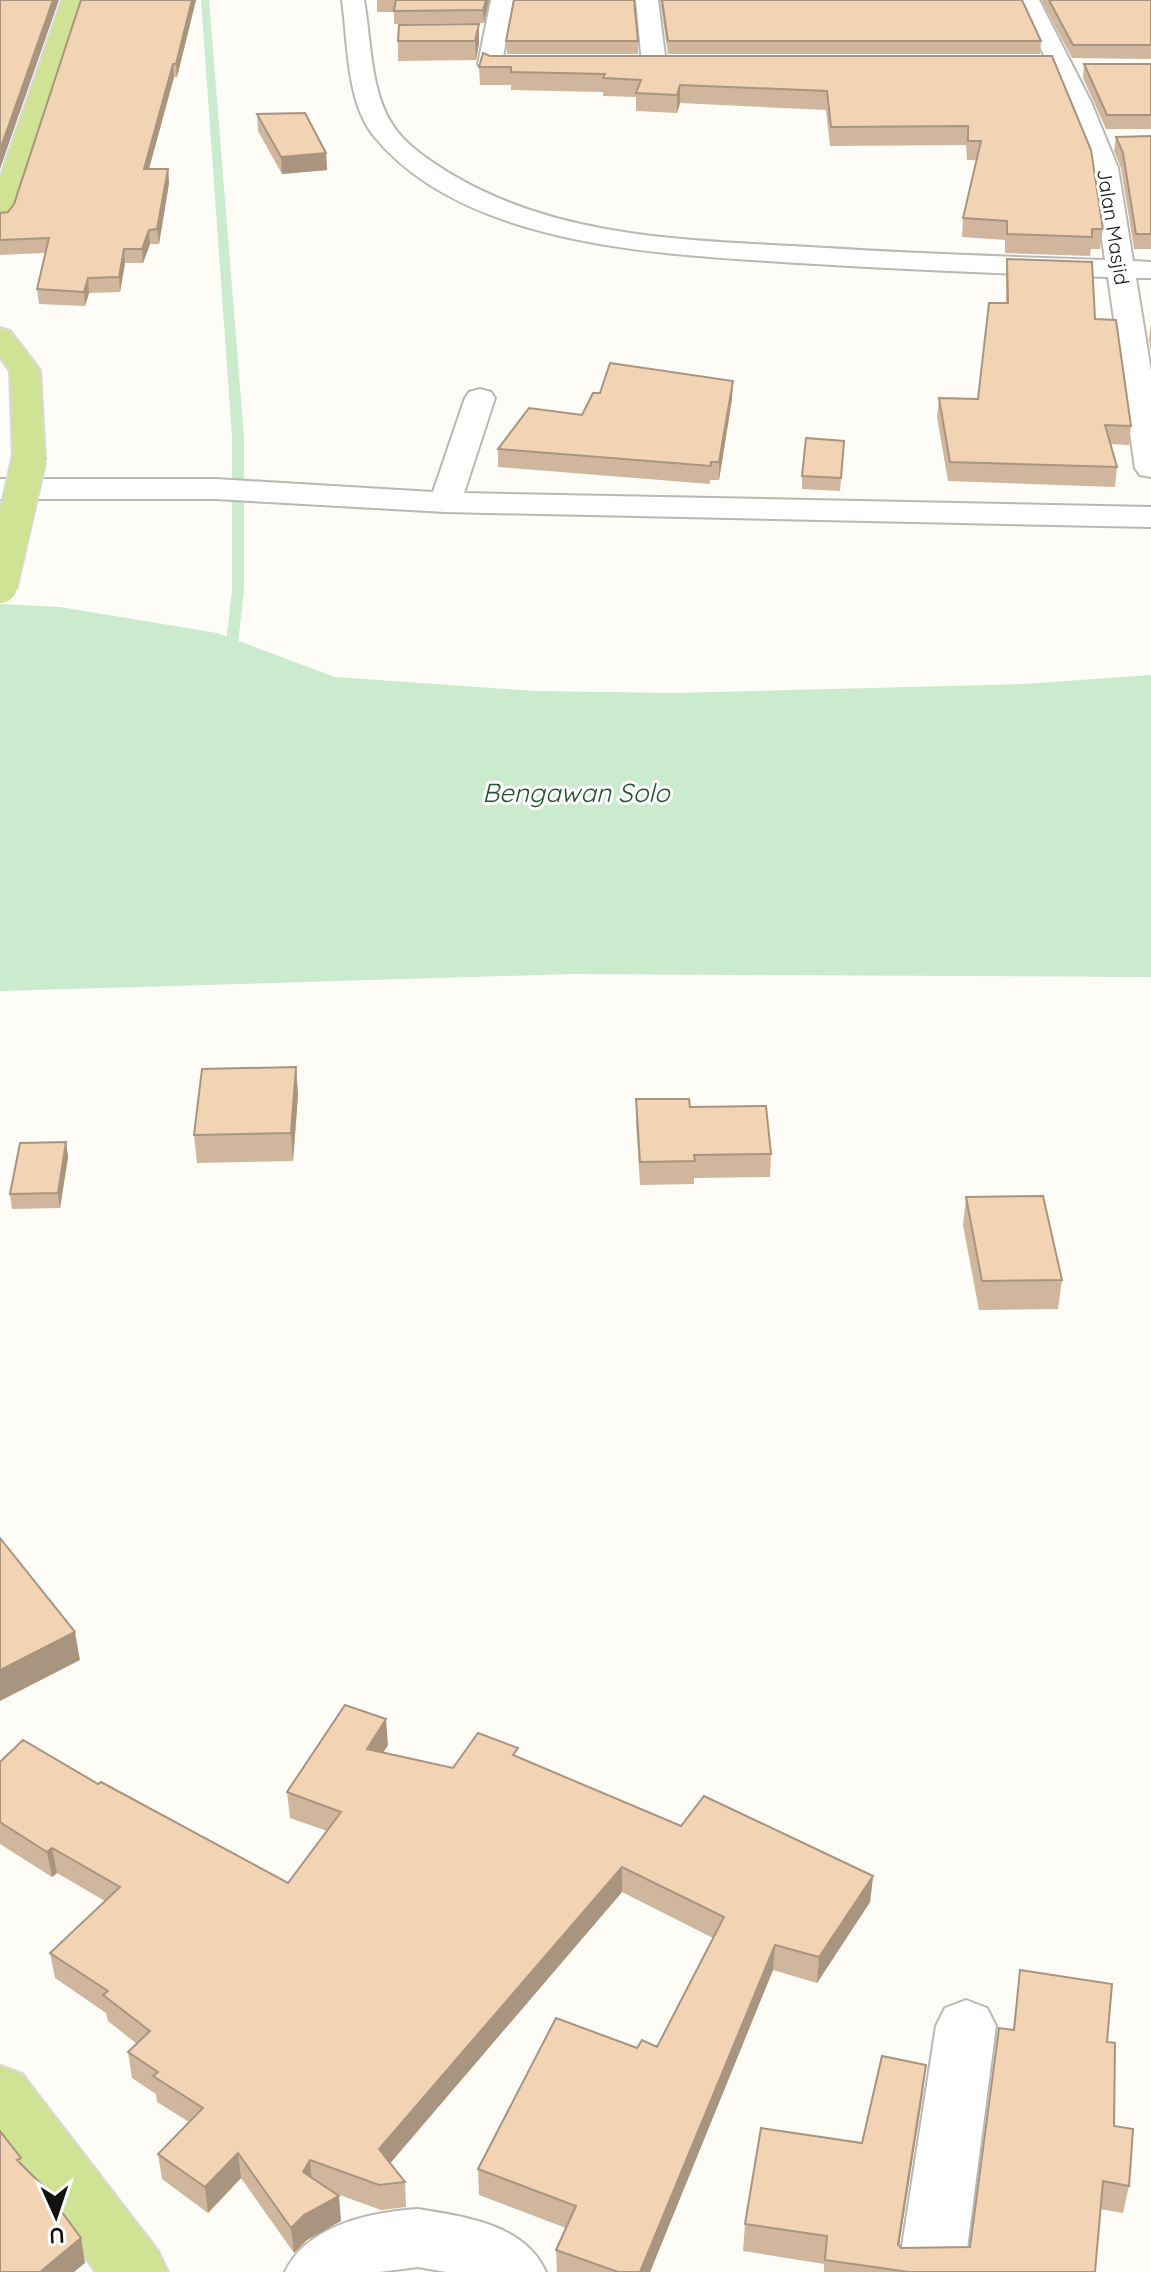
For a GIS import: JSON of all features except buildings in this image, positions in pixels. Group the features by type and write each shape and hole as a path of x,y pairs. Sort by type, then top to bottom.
{"main road":[{"path":"0,217 4,190 73,0"},
{"path":"0,337 25,370 29,459 0,586"},
{"path":"0,2093 135,2272"}],"street":[{"path":"353,0 367,34 371,110 403,152 423,169 459,188 566,229 652,244 905,261 1151,270"},
{"path":"502,0 490,64 565,64"},
{"path":"647,0 654,64"},
{"name":"Jalan Masjid","path":"1028,0 1062,66 1105,168 1151,468"},
{"path":"466,33 496,33"},
{"path":"624,64 685,65"},
{"path":"1029,64 1092,68"},
{"path":"1095,140 1123,140"},
{"path":"445,502 480,398"},
{"path":"0,489 216,489 445,502 1151,517"},
{"path":"931,2272 966,2026"},
{"path":"318,2272 374,2241 418,2238 472,2247 513,2272"}],"water":[{"name":"Bengawan Solo","path":"0,604 60,607 217,633 335,677 534,691 675,693 1023,684 1151,675 1151,977 573,974 0,991"}],"waterway":[{"path":"205,0 238,437 238,590 230,661"}]}
